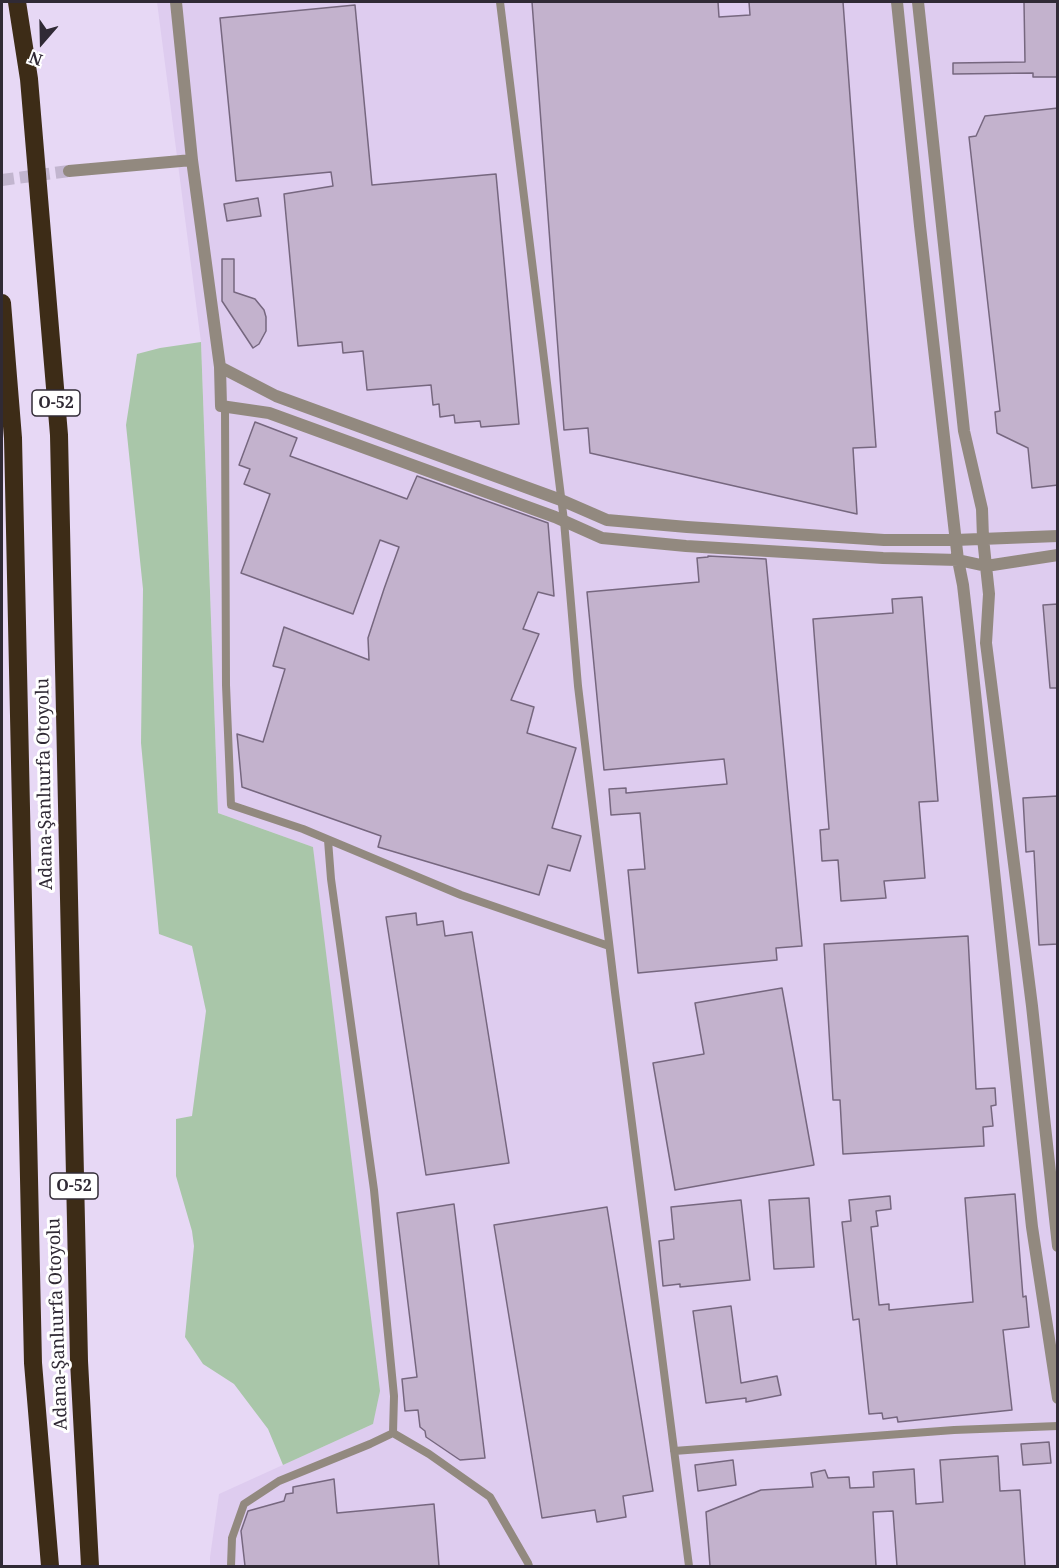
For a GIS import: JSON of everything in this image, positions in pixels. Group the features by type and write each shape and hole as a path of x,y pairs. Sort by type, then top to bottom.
{"highway":[{"name":"Adana-Şanlıurfa Otoyolu","path":"17,2 29,79 59,435 79,1360 90,1566"},
{"name":"Adana-Şanlıurfa Otoyolu","path":"2,303 12,438 33,1363 50,1566"}],"street":[{"path":"176,2 192,160 220,367 223,407 269,413 564,521 602,538 698,547 958,560 986,566 1058,555"},
{"path":"897,2 955,540 970,646 1032,1227 1058,1398"},
{"path":"918,2 964,431 982,509 982,538 989,594 986,643 1032,1006 1058,1246"},
{"path":"69,171 192,160"},
{"path":"220,367 276,396 561,500 607,520 884,540 1058,536"}],"lane":[{"path":"500,2 564,521 578,686 609,946 689,1566"},
{"path":"223,407 226,685 231,805 303,829 461,895 609,946"},
{"path":"328,840 332,891 374,1190 394,1396 393,1433"},
{"path":"674,1451 954,1430 1058,1426"},
{"path":"231,1566 232,1538 244,1504 279,1481 393,1433"},
{"path":"393,1433 429,1454 490,1497 529,1566"}],"shaded area":[{"path":"157,2 1057,2 1057,1566 210,1566 219,1494 373,1424 313,847 218,813 201,342"}],"green space":[{"path":"201,342 218,813 313,847 380,1391 373,1424 283,1465 268,1429 234,1384 203,1364 185,1337 194,1246 176,1176 176,1119 192,1116 206,1011 192,946 159,934 141,743 143,589 126,425 137,354"}],"building":[{"path":"532,2 718,2 719,17 750,15 749,2 843,2 876,447 853,448 857,514 590,453 588,428 564,430"},
{"path":"1024,2 1058,2 1058,77 1033,77 1033,73 953,74 953,63 1025,62"},
{"path":"355,5 372,185 496,174 519,424 481,427 480,421 455,423 454,415 440,417 439,404 433,405 431,385 367,390 363,351 343,353 342,342 298,346 284,194 333,186 331,172 236,181 220,18"},
{"path":"1058,108 1058,485 1032,488 1028,448 997,433 995,412 1000,411 969,137 976,136 985,116"},
{"path":"258,198 261,216 227,221 224,204"},
{"path":"222,259 234,259 234,292 255,299 264,310 266,331 259,344 253,348 222,301"},
{"path":"255,422 297,438 290,456 407,499 417,476 548,523 554,596 538,592 523,629 539,634 511,700 534,707 527,733 576,748 552,828 581,836 570,871 548,865 539,895 378,847 381,836 242,787 237,734 263,742 285,669 273,666 284,627 369,660 368,638 399,547 380,540 353,614 241,573 270,494 244,484 250,469 239,465"},
{"path":"708,556 766,559 802,946 776,948 777,960 638,973 628,870 645,869 640,813 611,815 609,789 626,788 626,793 727,784 724,759 604,770 587,592 699,582 697,558"},
{"path":"922,597 938,801 919,802 925,878 884,881 886,898 841,901 838,860 822,861 820,830 829,829 813,619 893,613 892,599"},
{"path":"1058,604 1058,688 1050,688 1043,605"},
{"path":"1058,796 1058,944 1039,945 1034,851 1026,852 1023,798"},
{"path":"416,913 417,925 443,921 445,936 472,932 509,1163 426,1175 386,917"},
{"path":"968,936 976,1089 995,1088 996,1105 991,1106 993,1126 983,1127 984,1146 843,1154 840,1100 833,1100 824,944"},
{"path":"782,988 814,1165 675,1190 653,1063 704,1054 695,1003"},
{"path":"1015,1194 1023,1297 1026,1296 1029,1327 1003,1330 1012,1410 898,1422 897,1417 883,1419 882,1413 869,1414 859,1319 853,1320 842,1222 851,1221 849,1200 890,1196 891,1209 876,1211 878,1226 871,1227 879,1305 889,1304 889,1310 973,1302 965,1198"},
{"path":"809,1198 814,1267 774,1269 769,1200"},
{"path":"741,1200 750,1280 680,1287 680,1284 663,1286 659,1241 674,1239 671,1207"},
{"path":"454,1204 485,1458 460,1460 426,1437 425,1431 420,1427 418,1410 405,1411 402,1379 417,1377 397,1213"},
{"path":"607,1207 653,1491 623,1496 626,1517 597,1522 595,1510 542,1518 494,1225"},
{"path":"731,1306 741,1383 777,1376 781,1395 746,1402 746,1398 706,1403 693,1311"},
{"path":"1049,1442 1051,1463 1023,1465 1021,1444"},
{"path":"998,1456 1000,1491 1020,1490 1025,1566 897,1566 893,1511 873,1512 876,1566 710,1566 706,1512 761,1490 813,1487 811,1473 825,1470 828,1478 849,1477 850,1488 874,1487 873,1472 914,1469 916,1504 943,1502 940,1460"},
{"path":"733,1460 736,1485 698,1491 695,1465"},
{"path":"334,1479 337,1513 434,1504 439,1566 245,1566 241,1531 248,1511 284,1501 286,1494 293,1493 293,1487"}],"tunnel":[{"path":"2,180 69,171"}]}
